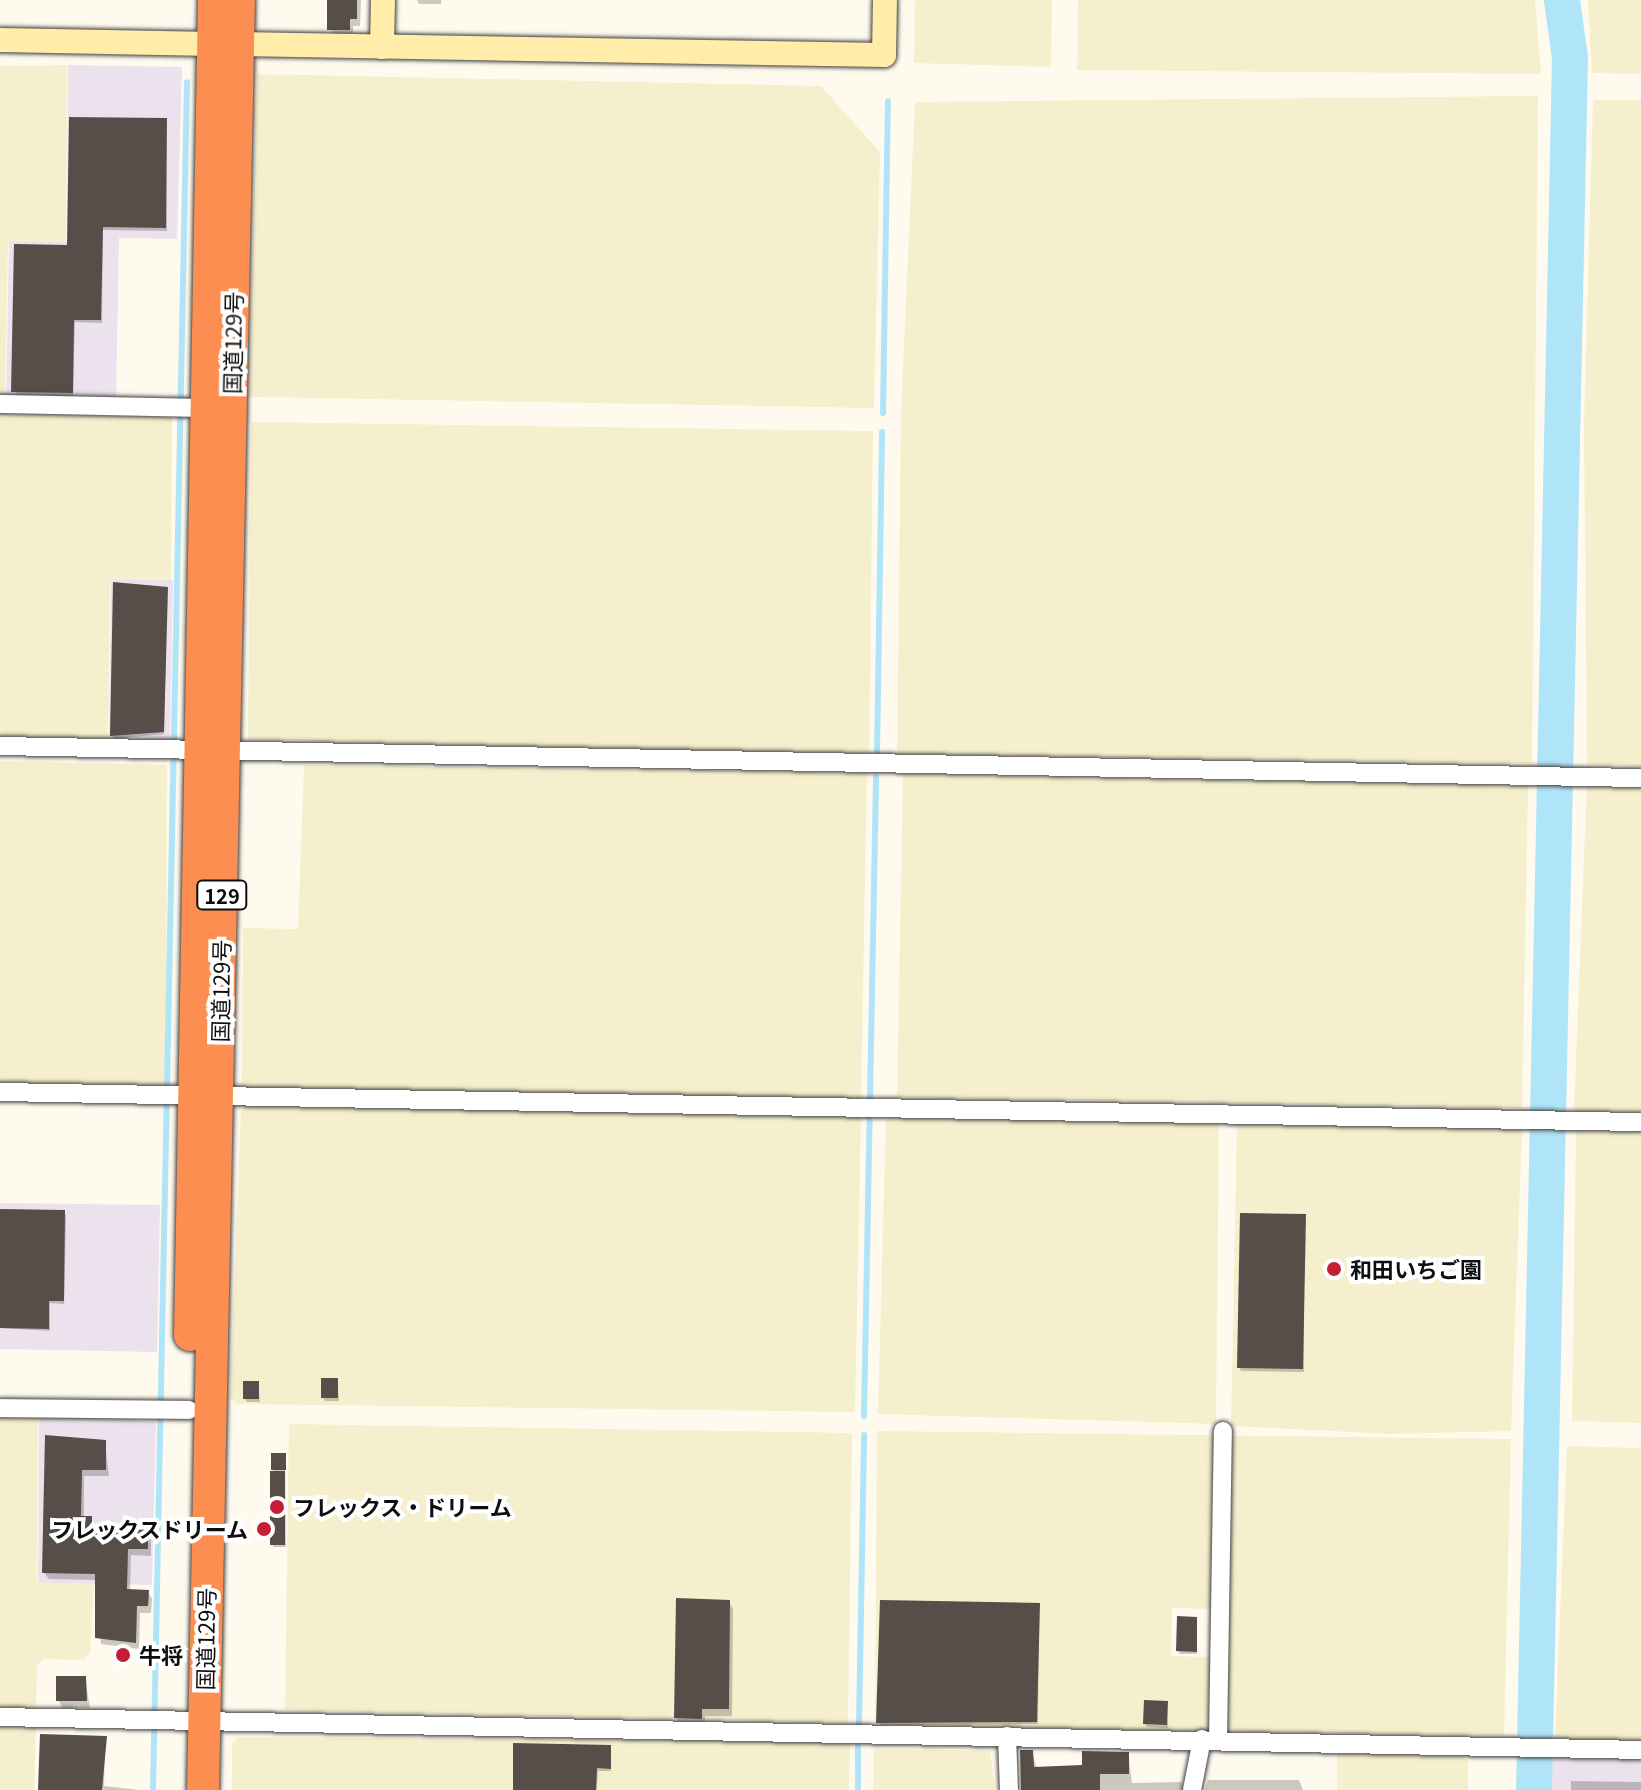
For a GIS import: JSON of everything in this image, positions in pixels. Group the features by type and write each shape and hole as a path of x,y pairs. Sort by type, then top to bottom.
{"highway":[{"name":"国道129号","path":"203,1790 174,1721 193,750 226,44 214,0"},
{"name":"国道129号","path":"193,750 188,408 226,44 239,0"},
{"name":"国道129号","path":"181,1790 174,1721 169,1410 186,1095"}],"street":[{"path":"382,47 383,0"},
{"path":"0,40 884,55 885,0"},
{"path":"0,404 188,408"},
{"path":"0,746 1641,778"},
{"path":"0,1092 1641,1122"},
{"path":"0,1408 169,1410"},
{"path":"1192,1790 1210,1740 1223,1431"},
{"path":"0,1717 1641,1750"},
{"path":"1007,1736 1009,1790"}],"shaded area":[{"path":"915,0 1052,0 1051,67 914,63"},
{"path":"1078,0 1535,0 1541,74 1077,70"},
{"path":"1588,0 1641,0 1641,74 1592,73"},
{"path":"67,65 66,242 8,242 5,399 0,399 0,66"},
{"path":"68,65 182,67 177,239 119,238 116,402 6,399 9,242 67,242"},
{"path":"257,74 821,86 880,152 874,408 249,397"},
{"path":"1538,96 1532,763 897,754 901,413 915,102"},
{"path":"1593,100 1641,100 1641,766 1587,764 1584,426"},
{"path":"0,414 172,417 171,580 110,580 108,742 0,740"},
{"path":"251,422 873,431 869,756 248,739"},
{"path":"111,580 173,580 170,745 109,745"},
{"path":"0,761 167,765 166,1087 0,1084"},
{"path":"304,765 867,773 861,1099 247,1088 242,1083 243,928 298,929"},
{"path":"903,774 1528,786 1522,1108 897,1097"},
{"path":"1587,783 1641,784 1641,1112 1574,1111"},
{"path":"246,1105 861,1116 855,1412 236,1404 230,1397 241,1111"},
{"path":"886,1116 1219,1121 1216,1424 878,1414"},
{"path":"1237,1122 1522,1129 1511,1431 1390,1434 1231,1426"},
{"path":"1576,1131 1641,1132 1641,1423 1572,1421"},
{"path":"0,1203 160,1205 157,1352 0,1349"},
{"path":"0,1415 38,1415 37,1582 94,1584 90,1653 84,1660 43,1659 37,1665 36,1712 0,1712"},
{"path":"39,1416 156,1421 152,1585 38,1583"},
{"path":"289,1424 852,1433 848,1723 285,1710"},
{"path":"877,1431 1511,1439 1504,1735 875,1727","holes":["1172,1608 1213,1609 1211,1657 1171,1656"]},
{"path":"1567,1446 1641,1448 1641,1741 1555,1739"},
{"path":"0,1727 36,1728 34,1790 0,1790"},
{"path":"238,1737 850,1742 849,1790 232,1790 232,1743"},
{"path":"874,1749 990,1751 995,1790 873,1790"},
{"path":"1337,1749 1458,1751 1468,1762 1468,1790 1337,1790"},
{"path":"1519,1754 1641,1757 1641,1790 1518,1790"}],"building":[{"path":"327,0 357,0 357,19 350,19 350,30 327,30"},
{"path":"69,117 167,118 166,228 103,227 101,320 74,320 73,393 11,392 14,244 67,245"},
{"path":"113,582 168,587 164,732 110,736"},
{"path":"0,1209 65,1210 64,1301 49,1301 49,1329 0,1328"},
{"path":"1240,1213 1306,1214 1303,1369 1237,1368"},
{"path":"321,1378 338,1378 338,1398 321,1398"},
{"path":"243,1381 259,1381 259,1399 243,1399"},
{"path":"45,1435 106,1440 106,1470 82,1470 81,1516 92,1516 92,1527 148,1530 148,1549 128,1549 127,1589 149,1590 148,1606 137,1606 136,1643 95,1638 95,1574 42,1573"},
{"path":"271,1453 286,1453 286,1470 271,1470"},
{"name":"フレックス・ドリーム","path":"270,1471 285,1471 285,1545 270,1545"},
{"path":"676,1598 730,1600 729,1709 702,1709 702,1719 674,1718"},
{"path":"880,1600 1040,1603 1037,1722 876,1723"},
{"path":"1177,1616 1197,1617 1197,1652 1176,1651"},
{"path":"56,1676 86,1676 87,1701 56,1701"},
{"path":"1144,1700 1168,1701 1167,1725 1143,1724"},
{"path":"40,1734 107,1736 102,1790 38,1790"},
{"path":"513,1743 611,1745 611,1769 597,1768 596,1790 513,1790"},
{"path":"1020,1750 1033,1750 1034,1767 1082,1765 1082,1751 1129,1752 1129,1774 1100,1774 1100,1790 1021,1790"}],"waterway":[{"path":"1534,1790 1570,58 1562,0"},
{"path":"153,1790 187,82"},
{"path":"883,413 888,101"},
{"path":"877,755 882,432"},
{"path":"864,1416 876,777"},
{"path":"859,1726 864,1435"},
{"path":"858,1747 858,1790"}],"place":[{"name":"和田いちご園","path":"1334,1269"},
{"name":"フレックス・ドリーム","path":"277,1507"},
{"name":"フレックスドリーム","path":"264,1529"},
{"name":"牛将","path":"123,1655"}]}
